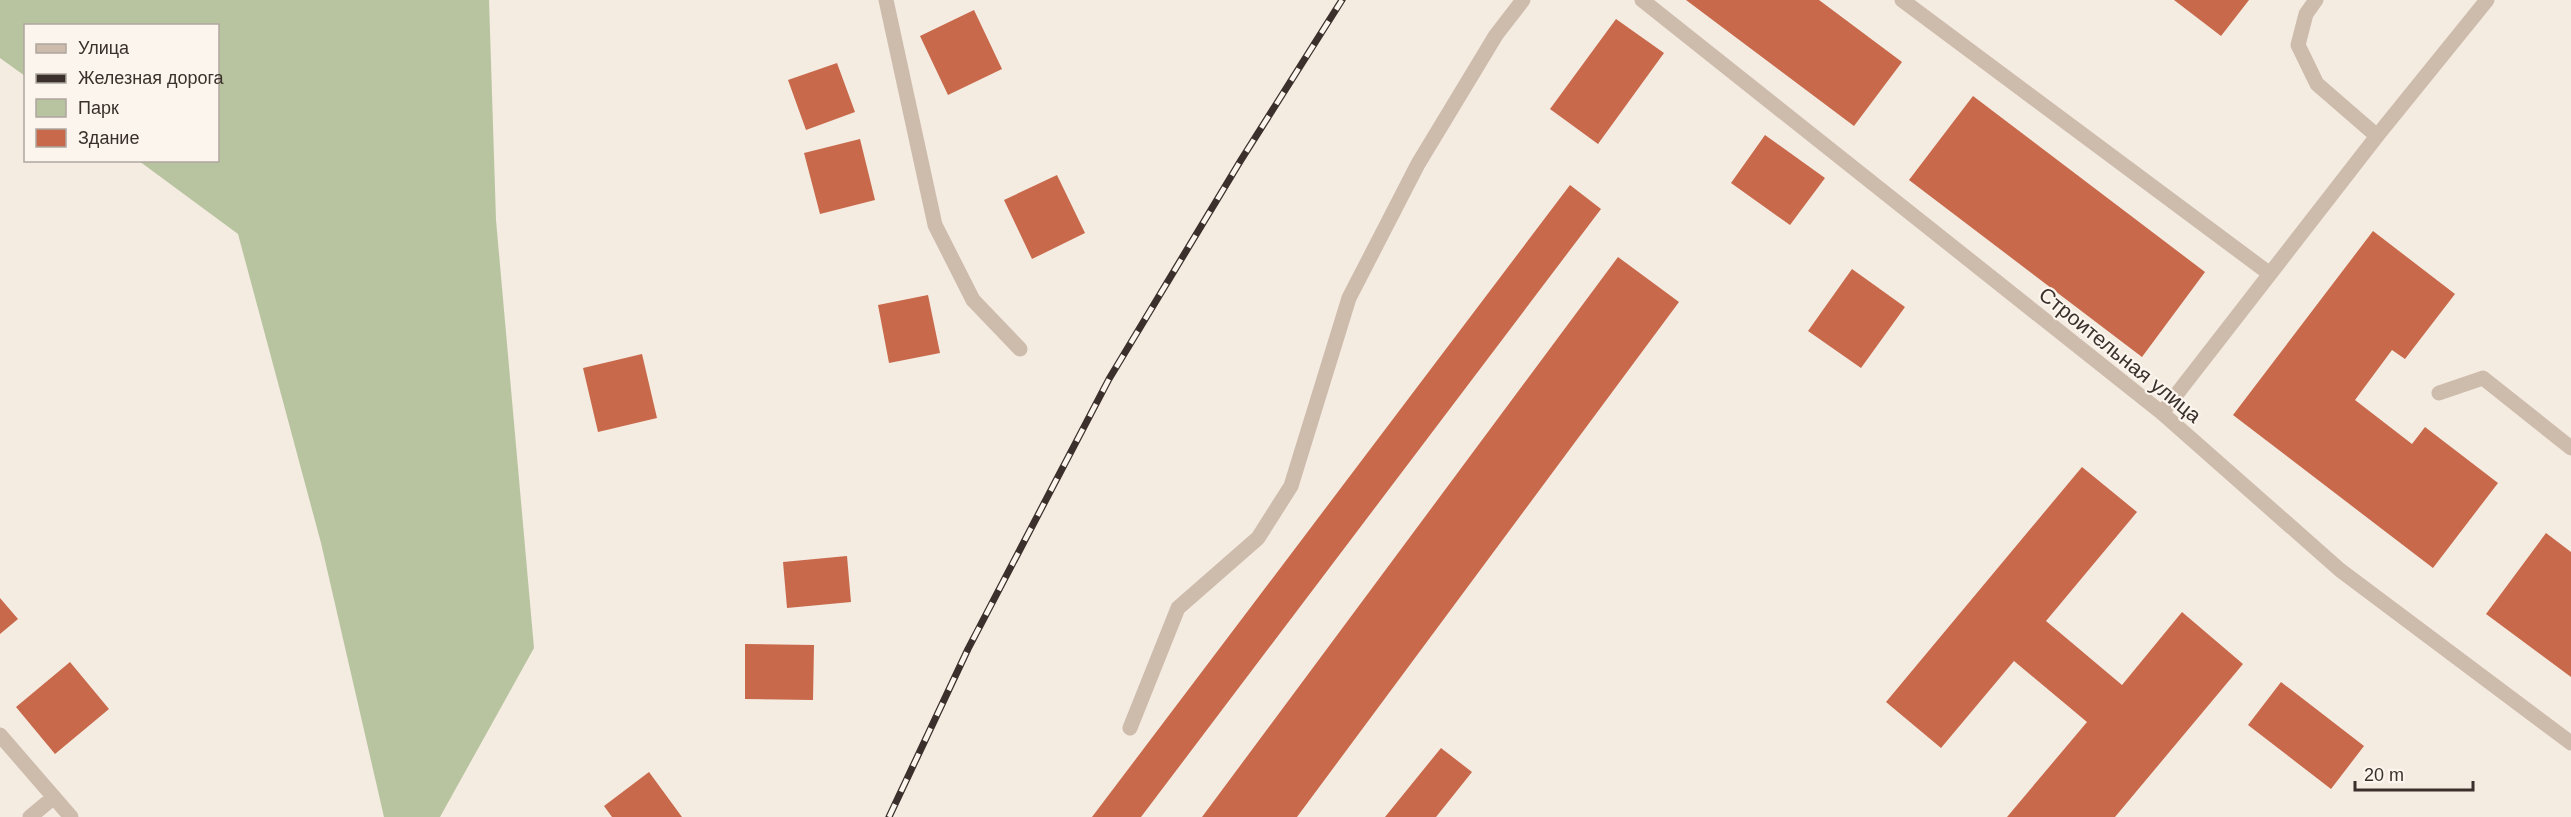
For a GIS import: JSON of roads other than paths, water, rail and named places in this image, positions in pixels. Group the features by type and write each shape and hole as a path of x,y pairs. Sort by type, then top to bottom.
{"street":[{"path":"886,0 935,225 973,300 1020,349"},
{"path":"1130,728 1178,608 1258,538 1291,486 1349,298 1418,164 1496,36 1523,0"},
{"name":"Строительная улица","path":"1641,0 2162,413 2340,570 2571,743"},
{"path":"1902,0 2270,274"},
{"path":"2316,0 2306,14 2298,45 2317,84 2377,136"},
{"path":"2162,413 2377,136 2487,0"},
{"path":"2439,393 2483,378 2571,448"},
{"path":"0,735 71,817"},
{"path":"30,817 54,797"}],"railway":[{"path":"889,817 968,649 1109,379 1241,160 1342,0"}]}
